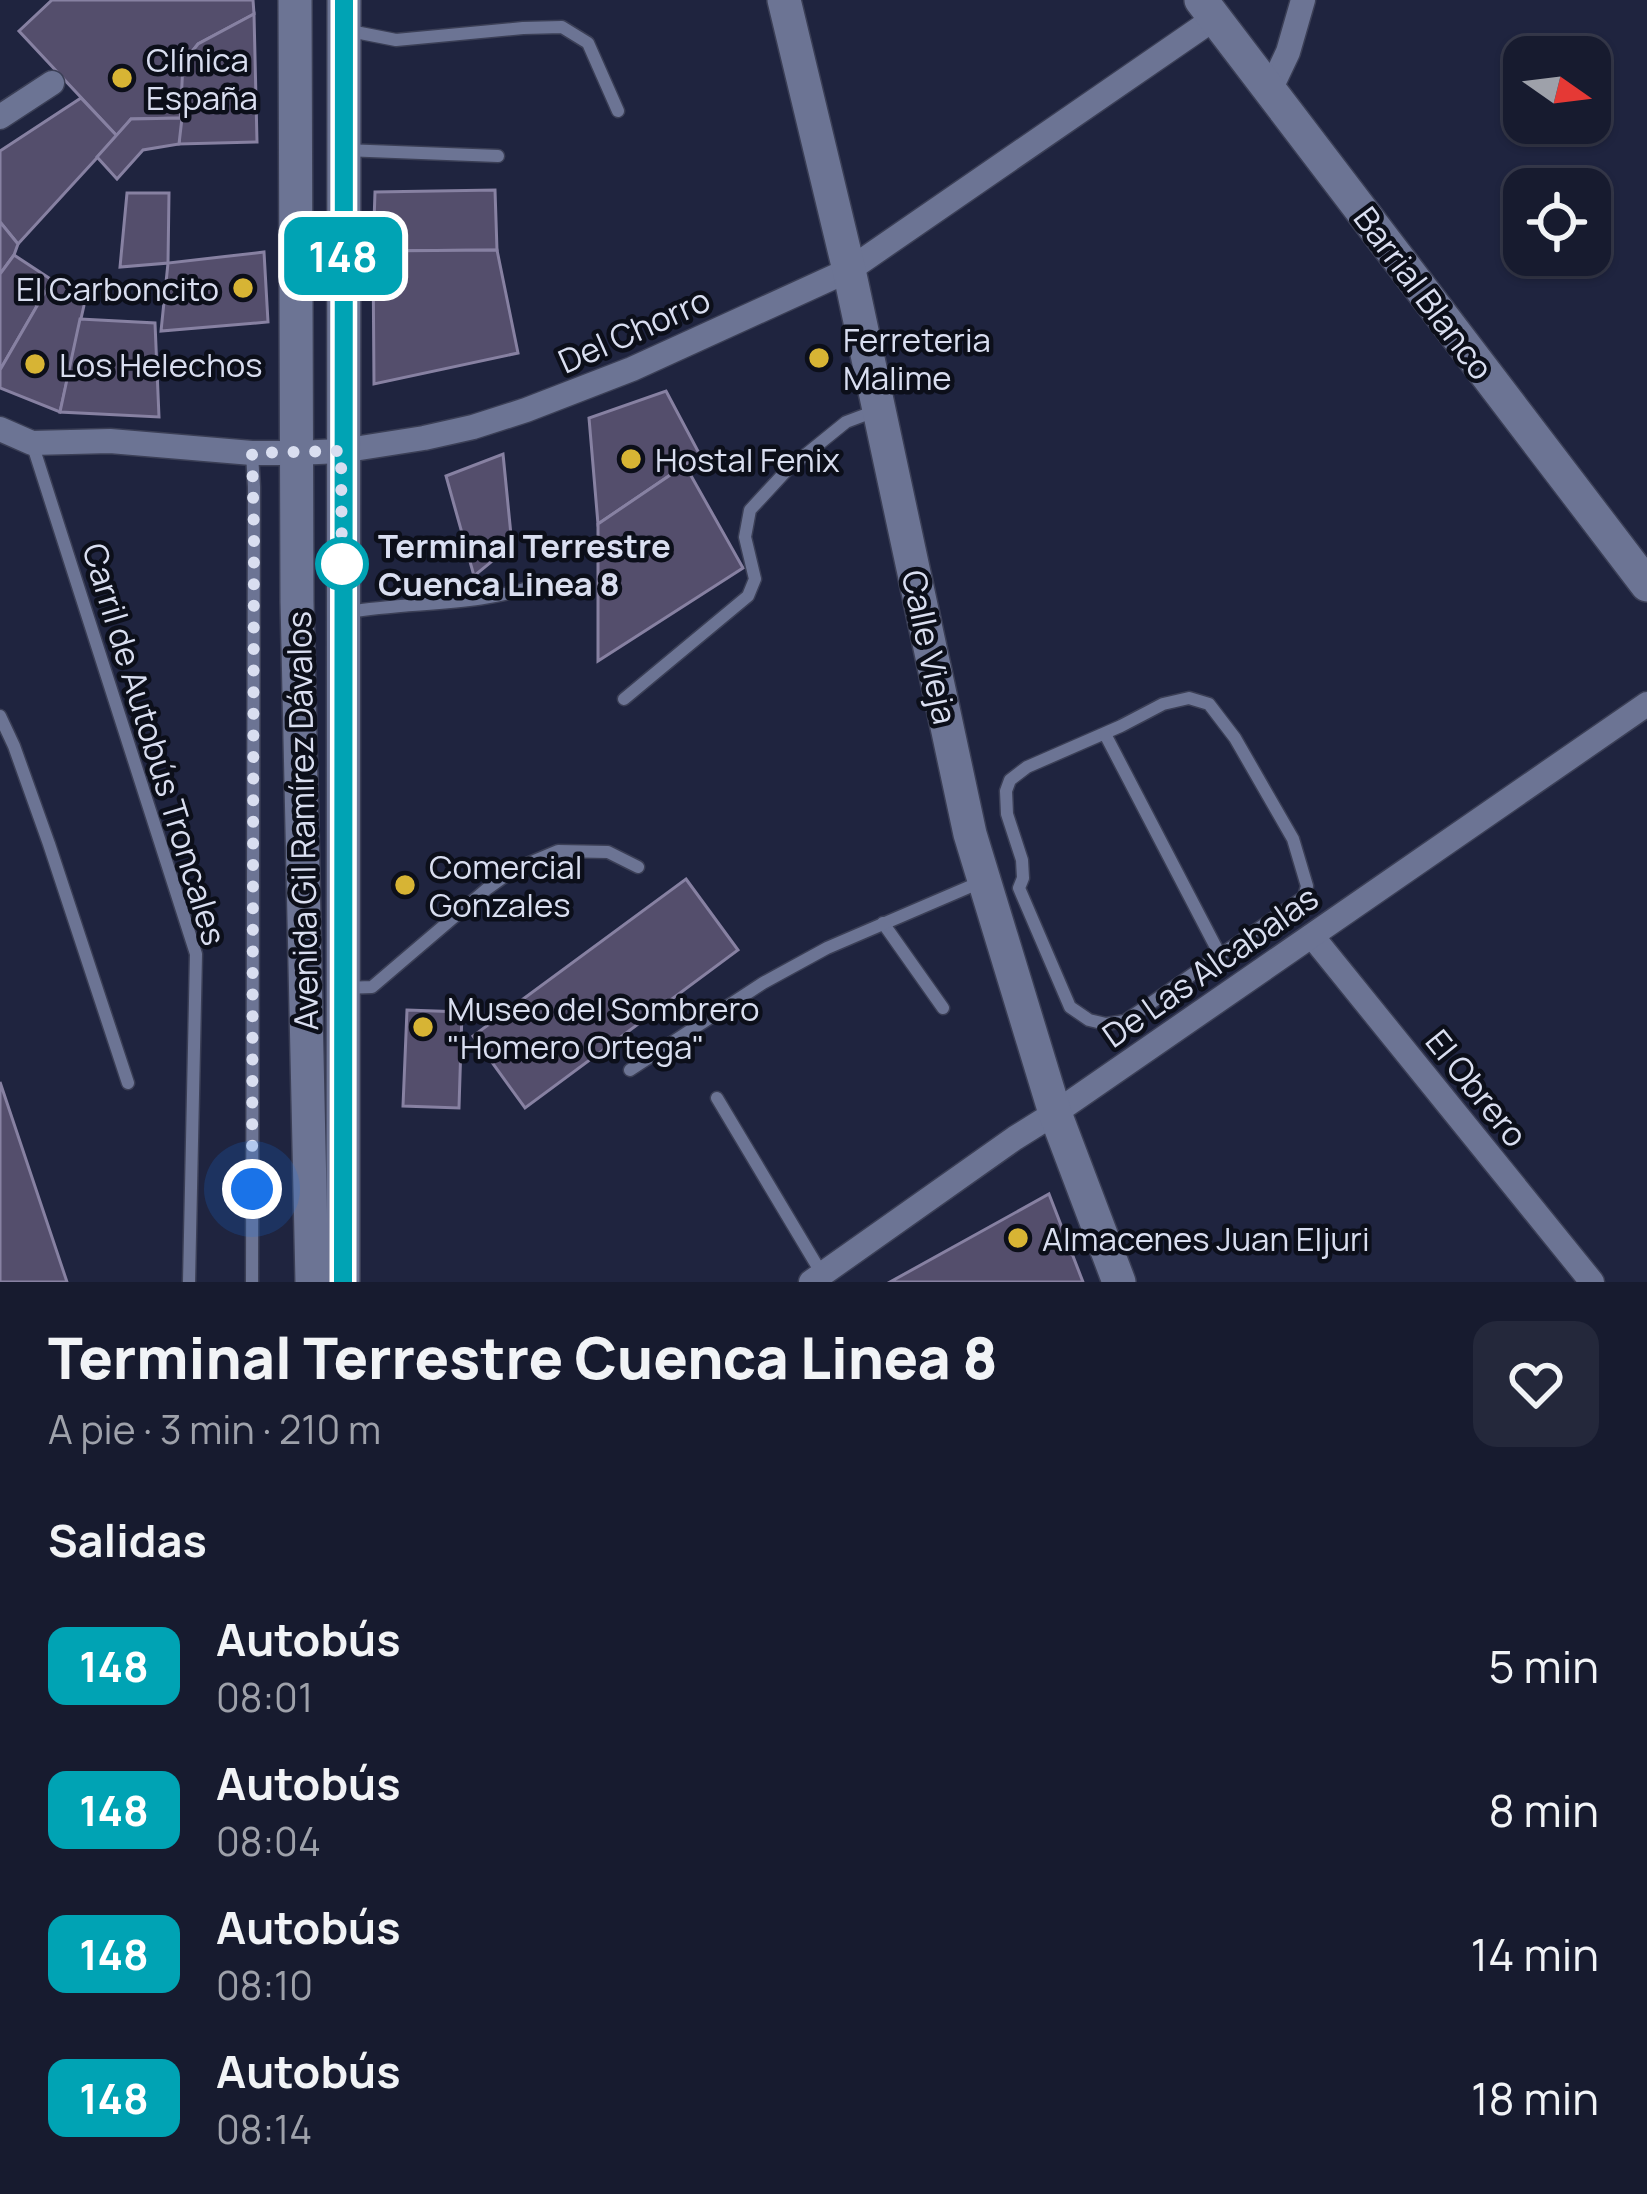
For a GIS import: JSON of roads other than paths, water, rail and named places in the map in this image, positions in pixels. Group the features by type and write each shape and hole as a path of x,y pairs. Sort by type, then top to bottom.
{"main road":[{"name":"Avenida Gil Ramírez Dávalos","path":"295,0 296,453 312,1282"},
{"name":"Calle Vieja","path":"784,0 849,270 970,834 997,889 1055,1113 1119,1282"},
{"name":"Barrial Blanco","path":"1208,9 1647,585"},
{"name":"Avenida Gil Ramírez Dávalos","path":"343,1282 344,15"}],"street":[{"path":"1270,90 1288,52 1303,0"},
{"name":"Del Chorro","path":"0,429 32,443 110,441 252,453 341,451 473,427 577,392 849,270 1208,9"},
{"path":"0,117 52,83"},
{"name":"De Las Alcabalas","path":"817,1278 1647,704"},
{"name":"El Obrero","path":"1312,936 1592,1282"}],"lane":[{"path":"344,15 396,40 562,27 588,43 618,111"},
{"path":"343,150 498,156"},
{"path":"624,699 748,596 755,579 745,537 750,510 788,469 846,422 879,409"},
{"name":"Carril de Autobús Troncales","path":"32,443 196,954 189,1282"},
{"name":"Carril de Autobús Troncales","path":"252,453 252,1282"},
{"path":"342,613 446,602 539,584"},
{"path":"629,1070 763,983 827,948 883,923 1023,878 1007,814 1010,780 1027,767 1163,704 1189,698 1209,704 1235,738 1293,839 1307,886 1304,896 1220,956 1125,1021 1106,1024 1089,1020 1070,1006 997,889"},
{"path":"0,716 49,844 128,1083"},
{"path":"1105,734 1220,956"},
{"path":"342,988 372,987 488,888 515,869 558,851 608,852 638,867"},
{"path":"883,923 943,1008"},
{"path":"717,1098 817,1278"}],"place":[{"name":"Clínica España","path":"122,78"},
{"name":"El Carboncito","path":"243,288"},
{"name":"Ferreteria Malime","path":"819,358"},
{"name":"Los Helechos","path":"35,364"},
{"name":"Hostal Fenix","path":"631,459"},
{"name":"Terminal Terrestre Cuenca Linea 8","path":"342,564"},
{"name":"Comercial Gonzales","path":"405,885"},
{"name":"Museo del Sombrero \"Homero Ortega\"","path":"423,1027"},
{"name":"Almacenes Juan Eljuri","path":"1018,1238"}]}
